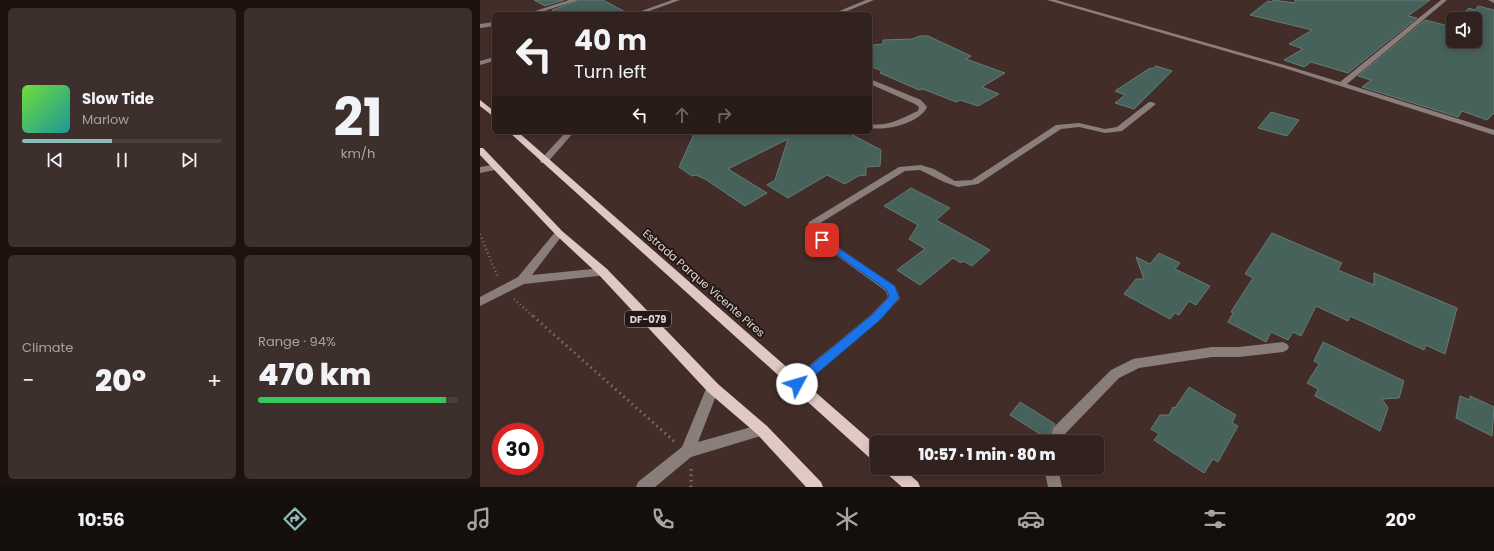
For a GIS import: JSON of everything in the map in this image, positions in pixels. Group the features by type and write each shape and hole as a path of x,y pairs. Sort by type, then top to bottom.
{"main road":[{"path":"480,102 492,112"},
{"name":"Estrada Parque Vicente Pires","path":"514,134 870,449"},
{"name":"DF-079","path":"480,150 559,233 603,272 713,388 762,430 816,487"},
{"path":"899,475 912,487"}],"street":[{"path":"536,12 575,0"},
{"path":"642,12 677,0"},
{"path":"840,12 871,0"},
{"path":"1050,0 1273,63 1494,134"},
{"path":"1341,85 1444,0"},
{"path":"480,26 492,24"},
{"path":"481,63 492,60"},
{"path":"872,82 918,102 922,107 920,112 891,126 884,128 872,126"},
{"path":"797,384 876,317 894,298 891,288 811,233 812,224 902,170 913,167 923,168 950,183 959,185 975,182 1059,127 1079,125 1098,130 1119,129 1152,104"},
{"path":"544,161 568,134"},
{"path":"480,170 496,167"},
{"path":"522,280 559,233"},
{"path":"480,302 522,280 603,272"},
{"path":"1057,435 1058,432 1115,374 1137,362 1212,352 1239,352 1283,347"},
{"path":"686,452 713,388"},
{"path":"642,487 686,452 762,430"},
{"path":"1052,475 1055,487"}],"path":[{"path":"480,234 503,290 686,452 691,470 691,487"}],"building":[{"path":"534,0 564,0 545,6"},
{"path":"579,0 603,0 625,12 555,12 552,10"},
{"path":"1273,0 1295,3 1295,0 1430,0 1408,16 1417,18 1348,73 1311,62 1304,67 1284,60 1303,49 1289,44 1312,30 1250,15 1268,1 1271,2"},
{"path":"1478,6 1494,10 1494,113 1487,120 1462,111 1458,117 1362,87 1371,80 1358,76 1425,20 1446,25 1446,48 1482,48 1482,12 1465,12 1469,8 1475,10"},
{"path":"920,36 928,36 971,56 966,59 1005,73 982,87 999,94 978,106 960,100 956,102 923,89 919,90 880,73 882,71 872,67 873,45 883,44 883,40 912,39"},
{"path":"1156,66 1172,71 1134,109 1115,103 1125,95 1115,91 1150,68 1152,69"},
{"path":"1271,112 1299,120 1287,136 1258,128"},
{"path":"694,134 851,134 881,150 880,166 866,167 866,175 858,176 845,184 827,175 788,198 767,185 775,180 788,139 728,169 767,193 745,206 705,179 696,175 692,176 679,167"},
{"path":"911,188 950,208 936,220 990,250 972,266 963,261 961,263 953,258 920,285 897,270 925,249 909,239 918,225 884,206"},
{"path":"1272,233 1342,263 1338,270 1374,285 1374,273 1457,308 1445,354 1426,345 1424,350 1350,316 1348,321 1316,306 1301,336 1293,332 1288,340 1271,332 1266,342 1228,322 1233,313 1231,312 1253,278 1245,274"},
{"path":"1159,253 1180,263 1175,269 1210,286 1196,305 1189,301 1179,315 1175,313 1170,319 1124,294 1136,279 1144,279 1136,257 1150,264"},
{"path":"1323,342 1404,381 1399,398 1382,399 1388,408 1380,431 1315,396 1318,389 1307,383 1319,364 1314,361"},
{"path":"1189,387 1236,415 1232,423 1238,426 1218,462 1213,459 1204,473 1154,440 1159,434 1151,429 1160,415 1169,415 1173,407 1175,408"},
{"path":"1460,396 1470,400 1470,396 1494,407 1492,436 1456,418"},
{"path":"1020,402 1055,424 1049,435 1042,435 1010,415"}],"route":[{"path":"797,384 876,317 894,298 891,288 822,240"}]}
